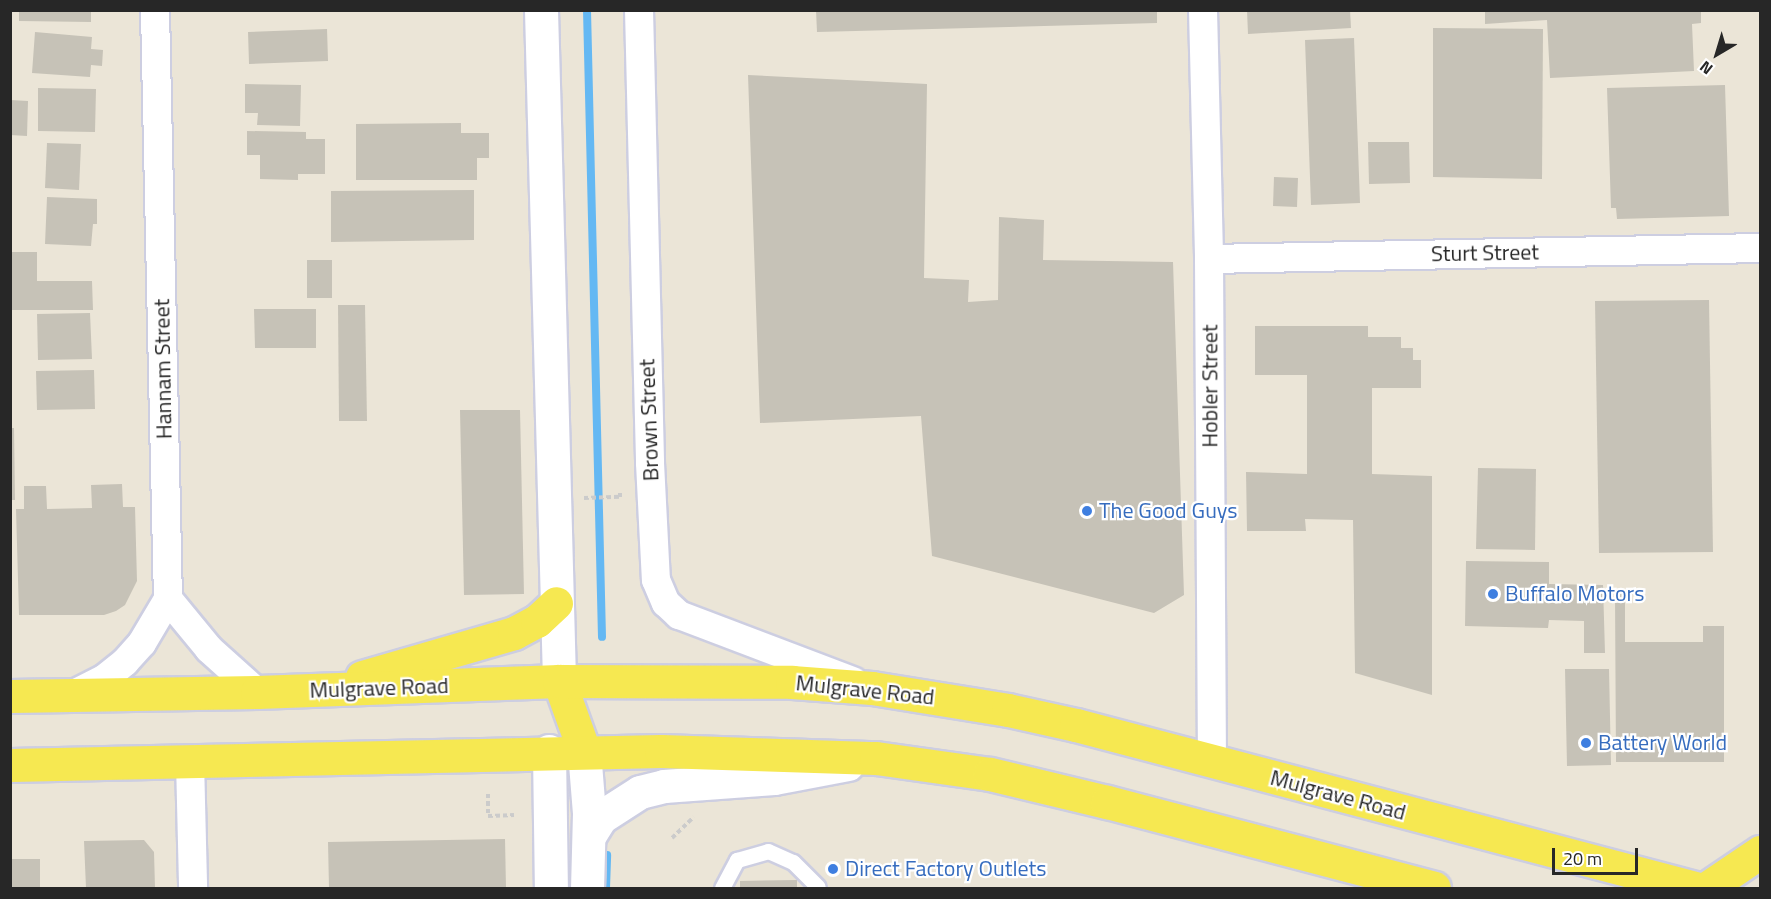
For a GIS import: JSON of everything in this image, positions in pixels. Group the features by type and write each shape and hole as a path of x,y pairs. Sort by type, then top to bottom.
{"main road":[{"path":"317,690 506,636 532,624 556,603"},
{"path":"559,681 584,751"},
{"path":"549,752 559,681"},
{"name":"Mulgrave Road","path":"10,696 257,692 559,681 792,682 872,688 1008,710 1695,888"},
{"path":"10,765 584,751 730,751 876,758 990,774 1434,888"},
{"path":"1707,888 1761,852"}],"street":[{"name":"Hannam Street","path":"155,10 168,599"},
{"path":"541,10 559,681"},
{"name":"Brown Street","path":"639,10 650,463 654,572 660,591 673,611 685,618 872,688"},
{"name":"Hobler Street","path":"1203,10 1209,259 1212,762"},
{"name":"Sturt Street","path":"1209,259 1761,248"},
{"path":"72,695 104,679 125,662 142,643 168,599 209,649 257,692"},
{"path":"584,751 588,836 587,888"},
{"path":"549,752 551,888"},
{"path":"588,836 601,817 640,792 664,786 774,778 876,758"},
{"path":"190,761 193,888"}],"lane":[{"path":"722,888 737,860 768,851 793,862 818,887"}],"path":[{"path":"586,498 614,497"},
{"path":"488,794 488,816 514,815"},
{"path":"672,838 689,819 700,814"}],"building":[{"path":"19,10 91,10 91,22 19,21"},
{"path":"816,10 1157,10 1157,23 817,32"},
{"path":"1247,10 1350,10 1351,28 1248,34"},
{"path":"1485,10 1701,10 1701,23 1692,24 1694,71 1550,78 1547,20 1485,24"},
{"path":"1433,28 1543,29 1542,179 1433,177"},
{"path":"327,29 328,61 249,64 248,32"},
{"path":"35,32 92,37 91,49 103,50 102,66 91,65 90,77 32,73"},
{"path":"1354,38 1360,203 1311,205 1305,40"},
{"path":"748,75 927,84 924,278 969,280 968,302 998,300 999,217 1044,220 1043,260 1173,262 1184,595 1154,613 932,556 921,416 760,423"},
{"path":"245,84 301,85 300,126 257,125 258,113 245,113"},
{"path":"1725,85 1729,216 1617,219 1616,208 1611,208 1607,88"},
{"path":"38,88 96,89 95,132 38,131"},
{"path":"10,100 28,101 27,136 10,135"},
{"path":"461,123 461,133 489,133 489,158 477,158 477,180 356,180 356,124"},
{"path":"247,131 306,132 306,139 325,139 325,174 298,174 298,180 260,179 260,155 247,155"},
{"path":"1368,142 1409,142 1410,183 1369,184"},
{"path":"47,143 81,144 79,190 45,188"},
{"path":"1274,177 1298,178 1297,207 1273,206"},
{"path":"474,190 474,240 331,242 331,191"},
{"path":"47,197 97,199 97,224 93,224 91,246 45,244"},
{"path":"10,252 37,252 37,281 92,281 93,310 10,310"},
{"path":"307,260 332,260 332,298 307,298"},
{"path":"1709,300 1713,552 1599,553 1595,301"},
{"path":"338,305 365,305 367,421 339,421"},
{"path":"254,309 316,309 316,348 255,348"},
{"path":"90,313 92,359 38,360 37,314"},
{"path":"1255,326 1368,326 1368,337 1401,337 1401,348 1413,348 1413,360 1421,360 1421,388 1372,388 1372,474 1432,476 1432,695 1355,673 1353,520 1305,519 1306,531 1247,531 1246,472 1307,474 1307,375 1255,375"},
{"path":"94,370 95,409 37,410 36,371"},
{"path":"460,410 520,410 524,594 464,595"},
{"path":"10,428 14,428 15,500 10,500"},
{"path":"1478,468 1536,469 1535,550 1476,549"},
{"path":"122,484 123,507 135,507 137,581 125,605 104,615 19,615 16,509 24,509 24,486 46,486 47,509 92,508 91,485"},
{"path":"1466,561 1549,562 1549,584 1603,585 1605,653 1584,653 1584,621 1549,620 1548,628 1465,626"},
{"path":"1625,592 1625,642 1703,642 1703,626 1724,626 1724,762 1616,762 1615,595"},
{"path":"1565,669 1609,669 1611,765 1567,766"},
{"path":"505,839 506,888 329,888 328,842"},
{"path":"144,840 154,852 155,888 86,888 84,841"},
{"path":"10,859 40,859 40,888 10,888"},
{"path":"797,880 797,888 740,888 740,881"}],"waterway":[{"path":"587,10 602,637"},
{"path":"606,888 607,855"}],"place":[{"name":"The Good Guys","path":"1087,511"},
{"name":"Buffalo Motors","path":"1493,594"},
{"name":"Battery World","path":"1586,743"},
{"name":"Direct Factory Outlets","path":"833,869"}]}
